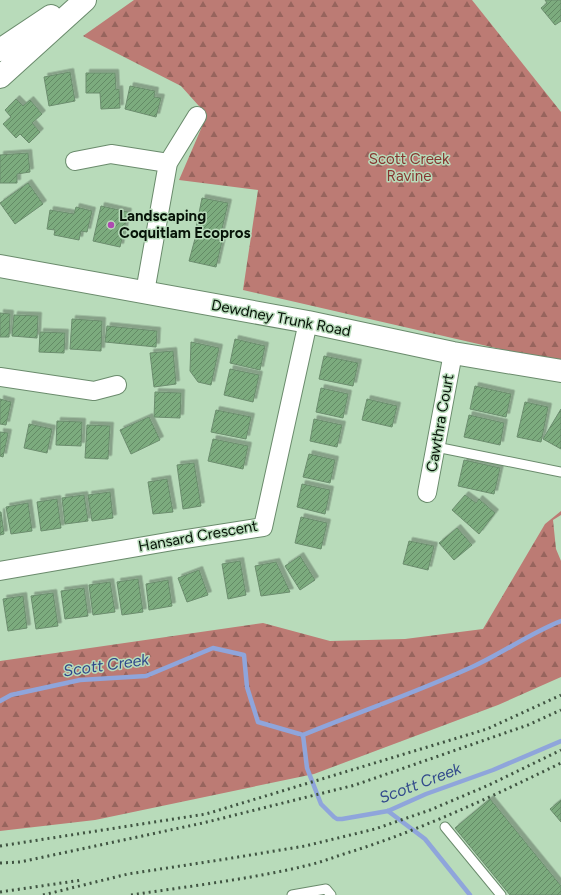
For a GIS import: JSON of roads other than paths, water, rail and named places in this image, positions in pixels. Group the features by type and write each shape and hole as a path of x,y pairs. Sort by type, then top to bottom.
{"main road":[{"path":"0,50 75,0"},
{"path":"0,77 85,0"},
{"name":"Dewdney Trunk Road","path":"0,266 308,322 453,353 561,371"}],"street":[{"path":"145,292 168,163 197,116"},
{"path":"75,161 111,154 168,163"},
{"name":"Hansard Crescent","path":"0,571 263,527 308,322"},
{"name":"Cawthra Court","path":"427,492 453,353"},
{"path":"0,377 94,391 117,385"}],"lane":[{"path":"436,447 561,472"},
{"path":"445,828 501,895"},
{"path":"292,895 326,889 331,895"}],"waterway":[{"path":"303,735 472,667 495,656 538,631 561,621"},
{"name":"Scott Creek","path":"0,701 11,695 80,680 146,676 213,648 244,655 247,687 258,722 303,735"},
{"name":"Scott Creek","path":"303,735 307,768 321,804 337,819 388,811 426,794 493,770 561,741"},
{"path":"388,811 425,839 470,895"}],"railway":[{"path":"0,846 206,814 487,729 561,695"},
{"path":"0,863 20,862 203,823 355,785 528,725 561,710"},
{"path":"43,895 128,874 305,846 375,829 430,810 489,785 561,750"},
{"path":"131,895 243,878 287,870 319,862 375,844 429,823 561,763"},
{"path":"0,892 82,880"}],"place":[{"name":"Landscaping Coquitlam Ecopros","path":"111,225"}],"park label":[{"name":"Scott Creek Ravine","path":"409,168"}]}
